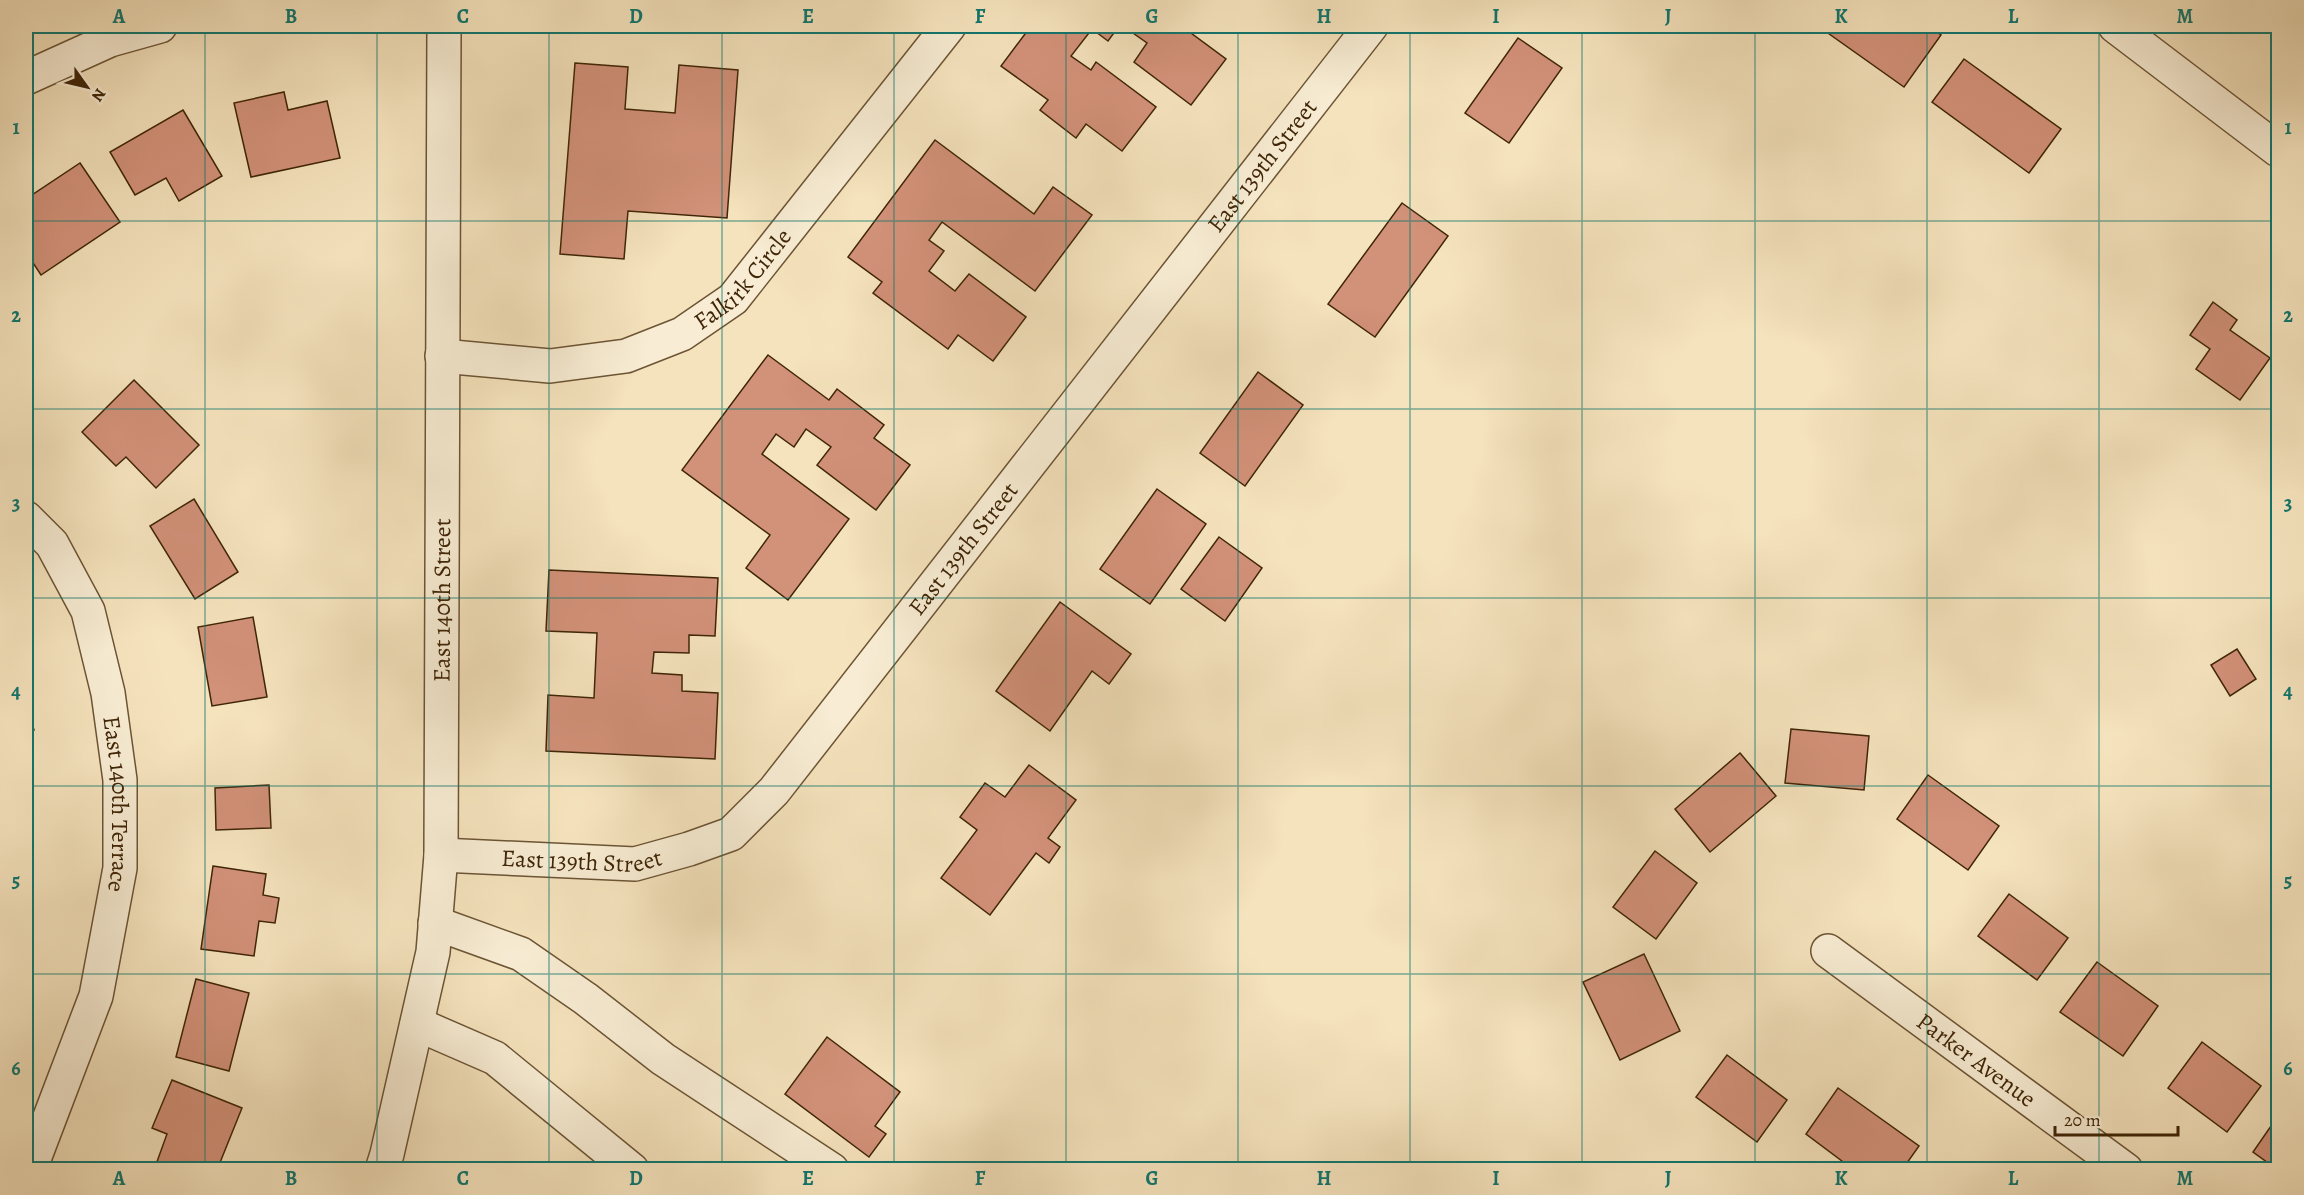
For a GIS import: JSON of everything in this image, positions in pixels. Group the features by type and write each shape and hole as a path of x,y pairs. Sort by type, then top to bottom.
{"street":[{"path":"26,78 110,40 160,26"},
{"name":"East 140th Street","path":"381,1170 387,1154 433,952 441,855 444,26"},
{"name":"Falkirk Circle","path":"442,356 550,366 626,356 682,334 733,299 949,26"},
{"name":"East 139th Street","path":"441,855 635,864 731,834 774,791 1371,26"},
{"path":"2115,26 2278,150"},
{"name":"East 140th Terrace","path":"26,518 52,544 88,611 108,693 120,780 120,868 96,996 34,1159 27,1170"},
{"path":"435,923 521,954 586,999 663,1059 832,1170"},
{"name":"Parker Avenue","path":"1828,951 2126,1170"},
{"path":"417,1024 495,1058 632,1170"}],"building":[{"path":"1031,26 1119,26 1108,41 1092,29 1071,56 1091,70 1096,62 1156,107 1122,151 1086,124 1076,138 1040,110 1048,100 1001,66"},
{"path":"1123,26 1196,26 1191,33 1226,59 1191,105 1134,62 1147,43"},
{"path":"1818,26 1928,26 1941,35 1904,87"},
{"path":"1518,38 1562,68 1509,143 1465,113"},
{"path":"1964,59 2061,129 2029,173 1932,102"},
{"path":"575,63 628,67 625,109 675,113 679,65 738,70 727,218 628,211 624,259 560,254"},
{"path":"284,92 288,110 327,101 340,158 251,177 234,103"},
{"path":"183,110 222,176 179,201 166,178 135,195 110,152"},
{"path":"935,140 1034,214 1053,187 1092,215 1035,291 942,222 929,240 944,251 929,271 955,291 969,274 1026,317 993,361 958,335 948,349 873,293 882,282 848,257"},
{"path":"80,163 120,222 41,275 26,252 26,199"},
{"path":"1402,203 1448,236 1375,337 1328,304"},
{"path":"2213,302 2237,320 2230,330 2270,358 2240,400 2196,369 2210,349 2190,335"},
{"path":"768,355 829,400 837,389 884,425 874,438 910,465 876,510 817,465 831,447 806,429 794,447 776,434 762,454 849,519 788,600 746,568 770,535 682,470"},
{"path":"1258,372 1303,405 1245,486 1200,453"},
{"path":"134,380 199,445 156,488 126,457 116,466 82,432"},
{"path":"1157,489 1206,524 1150,604 1100,569"},
{"path":"194,499 238,572 195,599 150,526"},
{"path":"1219,537 1262,568 1225,621 1181,589"},
{"path":"549,570 718,578 715,636 689,635 689,653 654,652 652,673 682,675 682,691 718,693 715,759 546,751 548,695 594,698 597,633 546,631"},
{"path":"1060,602 1131,654 1109,684 1092,671 1050,731 996,691"},
{"path":"253,617 267,697 212,706 198,627"},
{"path":"2237,649 2256,679 2230,696 2211,665"},
{"path":"26,704 34,730 26,733"},
{"path":"1791,729 1869,736 1864,790 1785,783"},
{"path":"1740,753 1776,796 1710,852 1675,809"},
{"path":"1029,765 1076,800 1048,838 1060,847 1049,863 1036,853 990,915 941,878 977,830 960,817 985,783 1005,797"},
{"path":"1928,775 1999,826 1968,870 1897,819"},
{"path":"26,777 29,777 29,867 26,867"},
{"path":"269,785 271,828 216,830 215,788"},
{"path":"1655,851 1697,883 1656,939 1613,907"},
{"path":"213,866 266,874 263,895 279,898 275,923 259,921 254,956 201,949"},
{"path":"2009,894 2068,938 2037,980 1978,936"},
{"path":"1644,954 1680,1031 1620,1060 1583,982"},
{"path":"2097,962 2158,1006 2123,1056 2060,1012"},
{"path":"196,979 249,993 229,1071 176,1057"},
{"path":"827,1037 900,1092 875,1126 886,1134 869,1157 785,1094"},
{"path":"2202,1042 2261,1086 2227,1132 2168,1088"},
{"path":"1727,1055 1787,1100 1757,1142 1696,1097"},
{"path":"172,1080 242,1108 217,1170 154,1170 167,1134 152,1128"},
{"path":"1838,1088 1919,1146 1902,1170 1854,1170 1806,1134"},
{"path":"2278,1116 2278,1170 2253,1152"}]}
